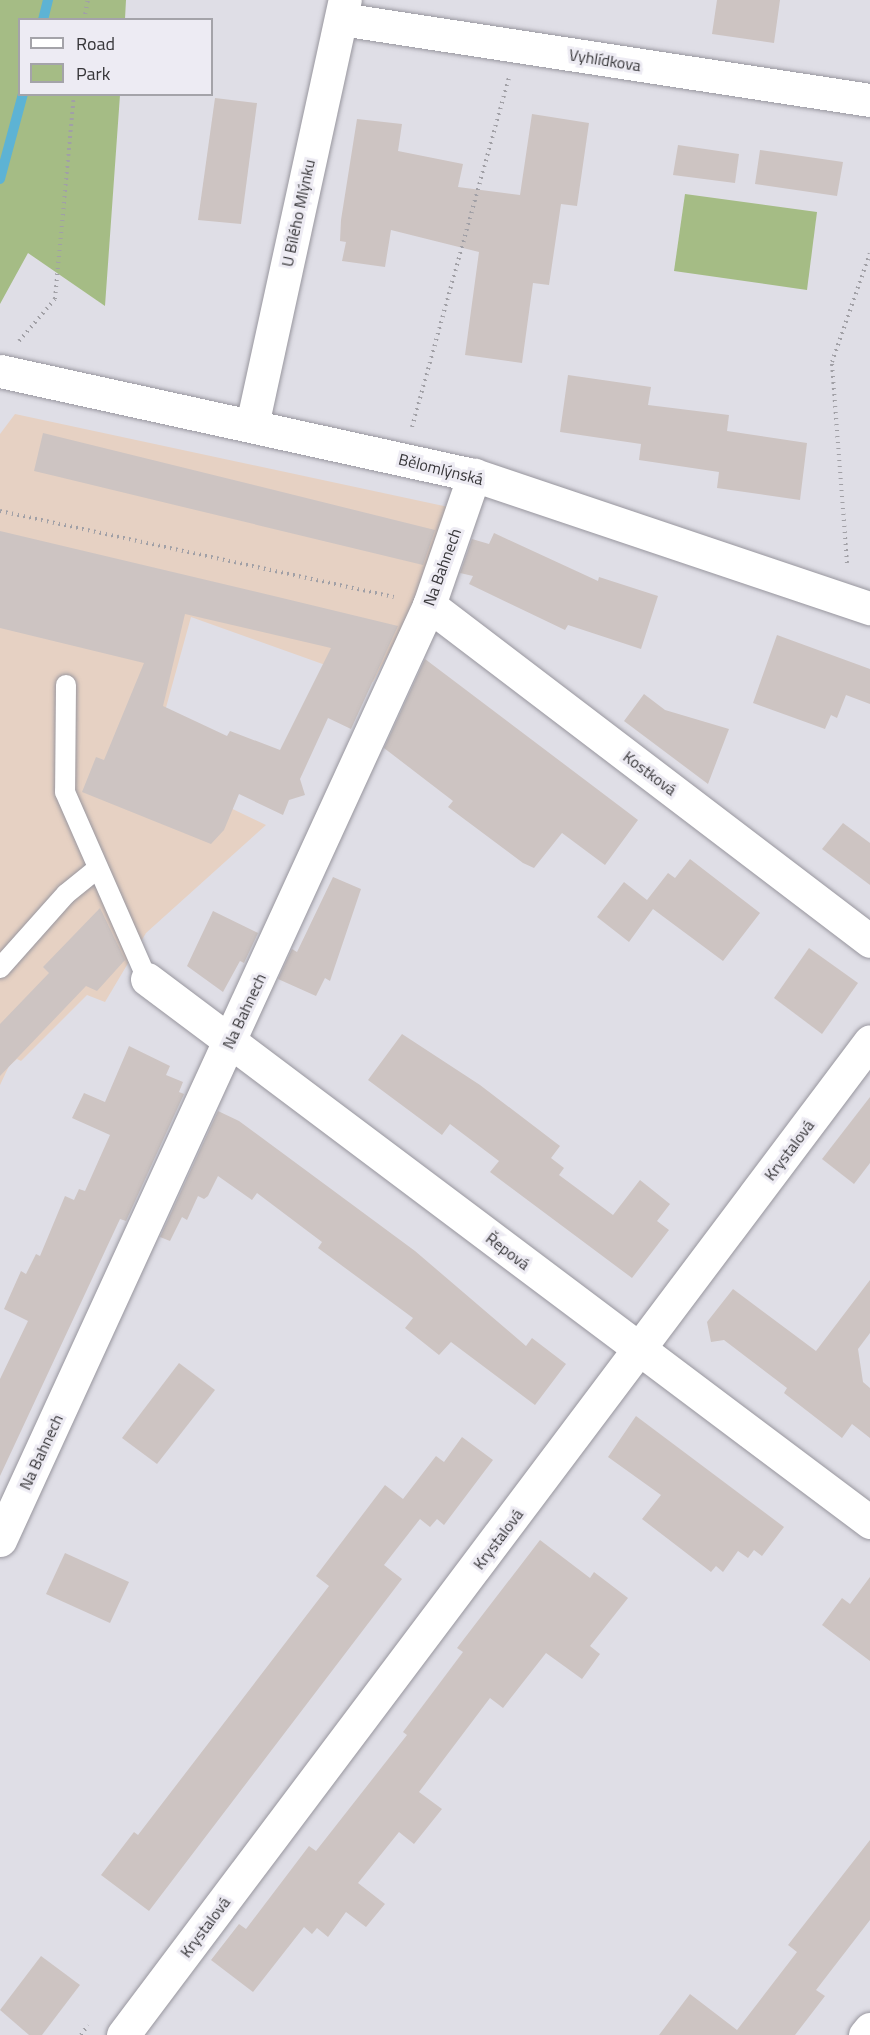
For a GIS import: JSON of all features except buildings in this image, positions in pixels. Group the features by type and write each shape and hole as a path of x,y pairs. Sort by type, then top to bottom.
{"street":[{"name":"Vyhlídkova","path":"343,10 518,46 870,100"},
{"name":"U Bílého Mlýnku","path":"252,425 343,10"},
{"name":"Bělomlýnská","path":"7,359 252,425 474,475 860,604"},
{"name":"Na Bahnech","path":"0,1540 429,605 474,475"},
{"name":"Kostková","path":"429,605 870,941"},
{"name":"Řepová","path":"147,979 870,1522"},
{"name":"Krystalová","path":"123,2035 640,1351 870,1041"},
{"path":"865,2035 870,2029"}],"lane":[{"path":"66,684 65,792 147,979"},
{"path":"0,968 66,894 98,868"}],"path":[{"path":"84,18 88,0"},
{"path":"404,459 518,46"},
{"path":"7,359 55,298 74,96"},
{"path":"860,604 832,362 870,253"},
{"path":"0,511 429,605"}],"shaded area":[{"path":"15,414 453,508 420,595 373,682 191,617 149,769 266,825 146,933 105,1002 87,995 21,1061 17,1059 9,1066 0,1085 0,434"}],"green space":[{"path":"0,0 126,0 125,18 18,18 18,96 120,96 105,306 28,253 0,304"},
{"path":"685,194 817,212 807,290 674,271"}],"waterway":[{"path":"44,18 48,0"},
{"path":"0,179 22,96"}]}
